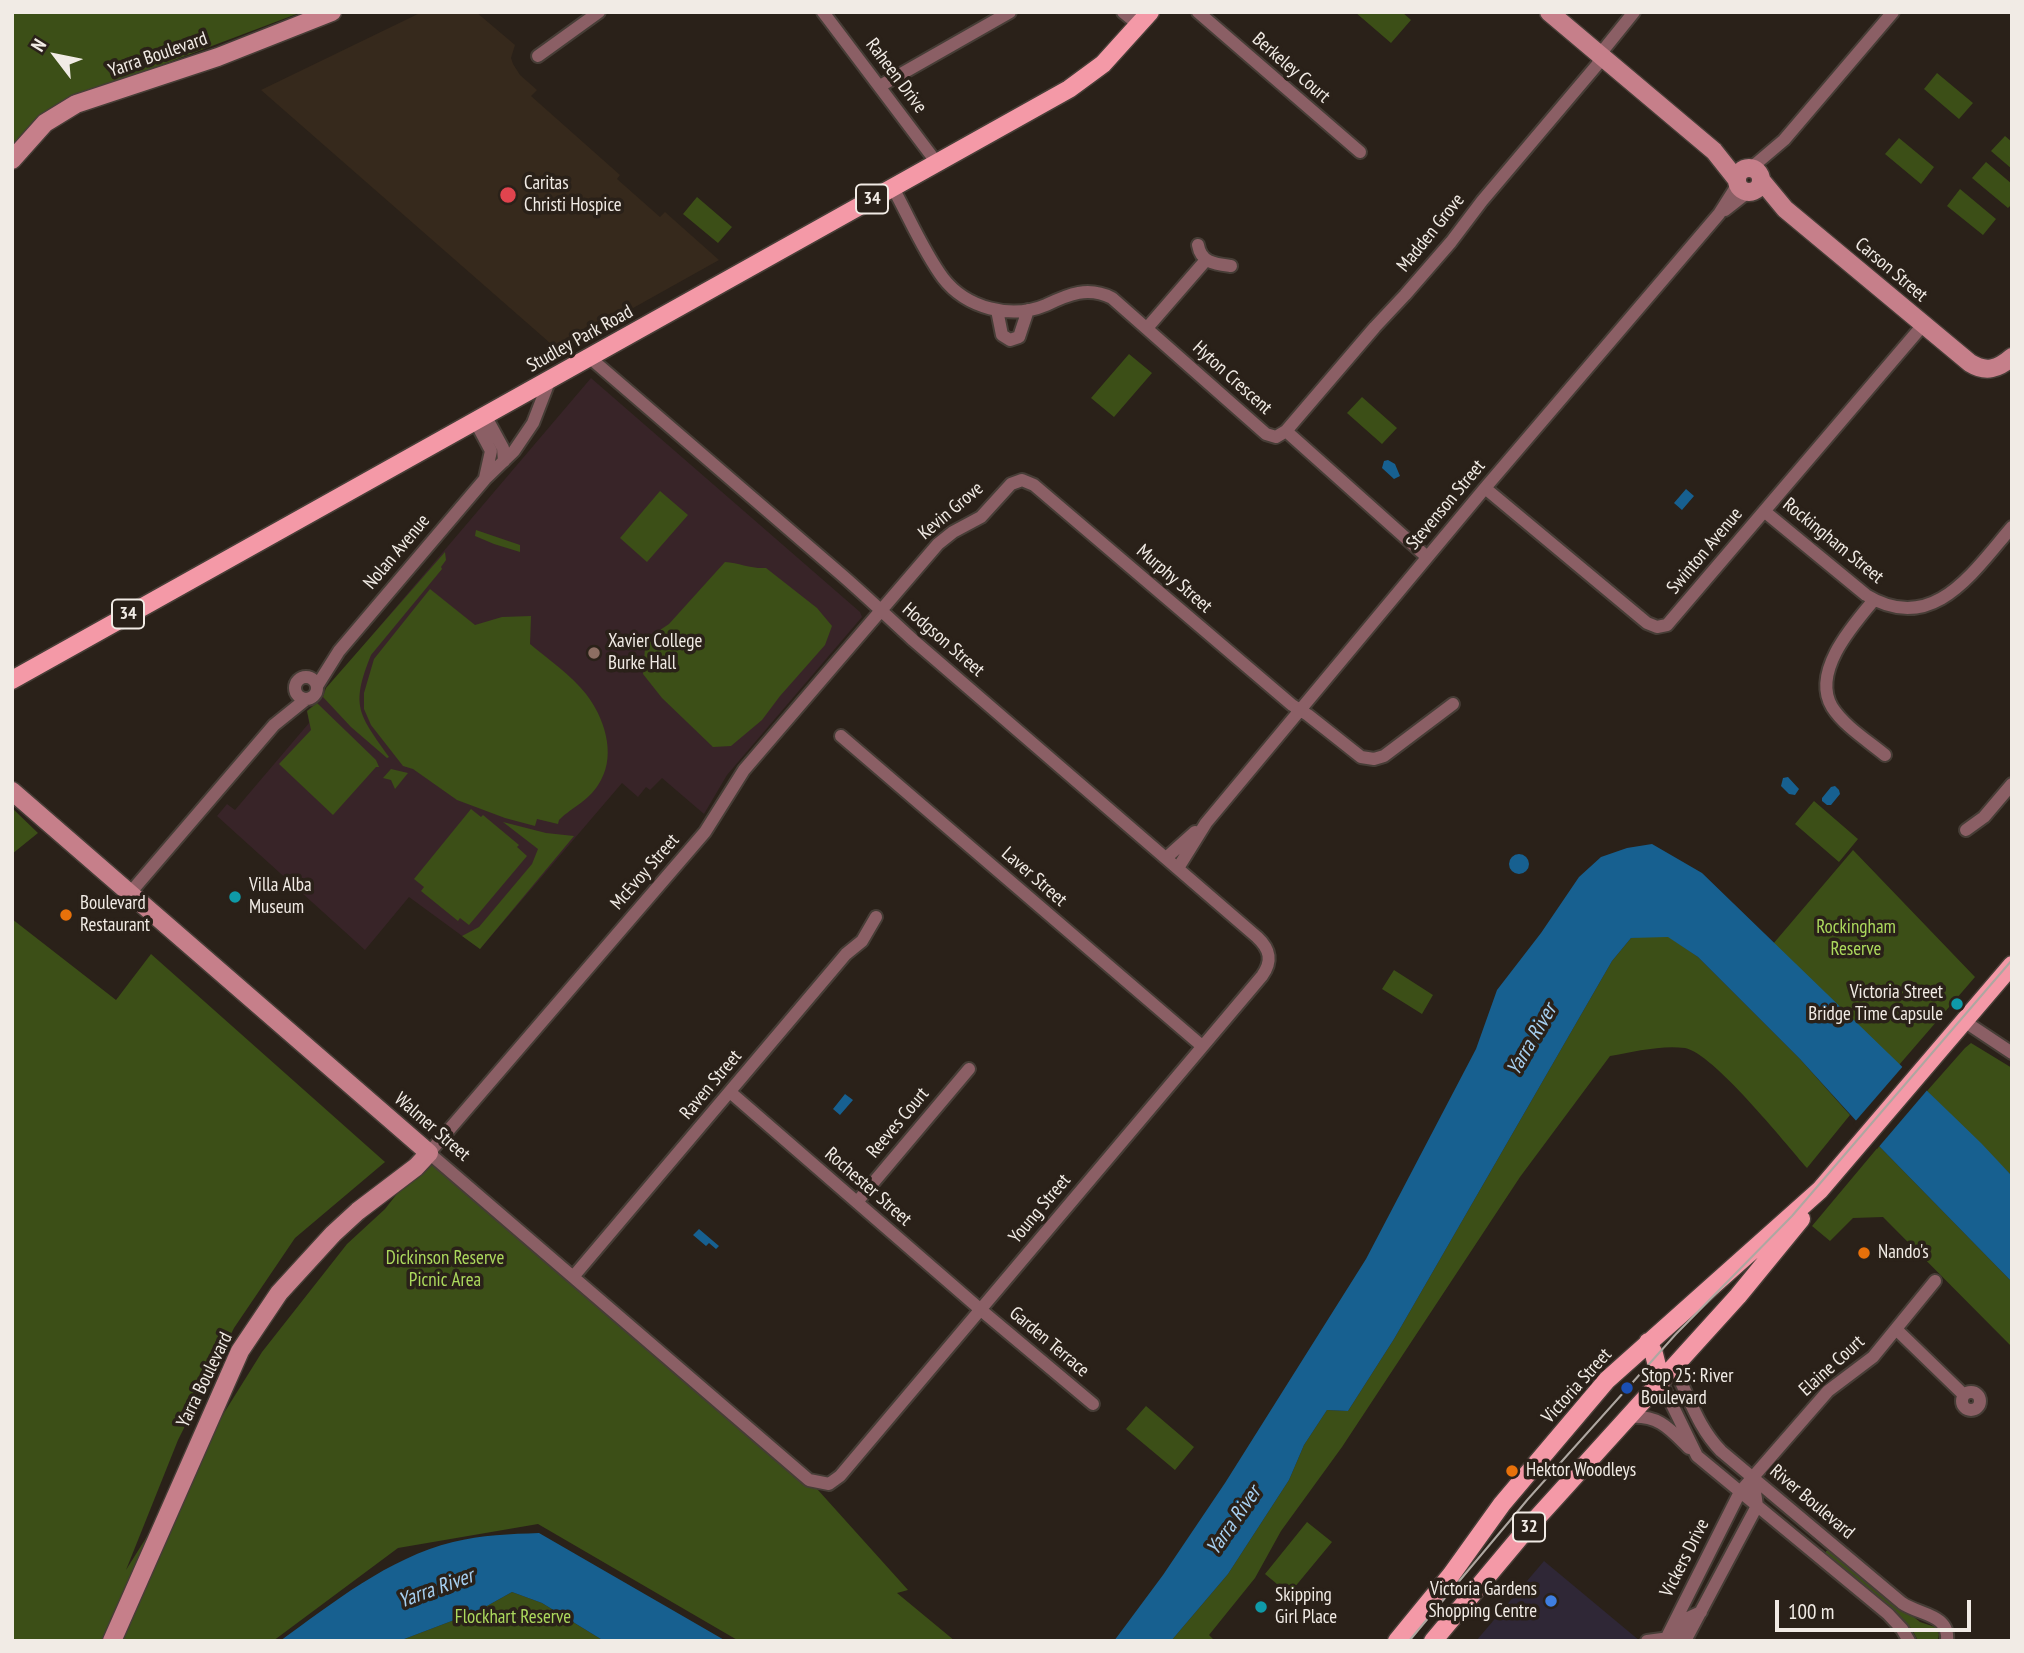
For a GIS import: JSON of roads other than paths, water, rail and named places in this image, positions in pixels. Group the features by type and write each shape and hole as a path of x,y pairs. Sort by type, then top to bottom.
{"main road":[{"name":"Studley Park Road","path":"12,680 893,188 1086,77 1116,52 1145,19"},
{"name":"32","path":"1964,1021 2012,965"},
{"name":"Victoria Street","path":"1433,1641 1526,1530 1674,1368 1787,1238 1820,1190 1964,1021"},
{"name":"Victoria Street","path":"1397,1641 1451,1575 1516,1487 1607,1380 1820,1190"},
{"path":"1653,1337 1663,1348 1674,1368"},
{"path":"1653,1337 1661,1382"}],"street":[{"name":"Yarra Boulevard","path":"12,160 45,124 76,104 218,57 332,12"},
{"path":"538,56 600,12"},
{"name":"Raheen Drive","path":"823,12 937,163"},
{"path":"880,86 1010,12"},
{"path":"1123,12 1145,19"},
{"name":"Berkeley Court","path":"1198,12 1360,152"},
{"name":"Carson Street","path":"1549,12 1970,363 1984,370 1992,369 2012,357"},
{"name":"Madden Grove","path":"1286,431 1451,242 1597,65 1605,48 1634,12"},
{"name":"Stevenson Street","path":"1178,868 1206,823 1427,557 1893,12"},
{"name":"Hyton Crescent","path":"893,188 944,278 972,301 997,310 1028,310 1069,293 1093,292 1112,298 1266,434 1276,437 1286,431 1427,557"},
{"path":"1198,245 1201,256 1206,260 1231,266"},
{"path":"1147,328 1206,260"},
{"path":"997,310 1002,335 1010,340 1019,337 1028,310"},
{"name":"Swinton Avenue","path":"1485,488 1647,623 1657,627 1667,625 1923,325"},
{"name":"Hodgson Street","path":"589,357 1257,937 1269,953"},
{"name":"Nolan Avenue","path":"317,686 339,651 485,479 505,461 533,424 550,379"},
{"path":"480,418 503,447 505,461"},
{"path":"480,418 492,456 485,479"},
{"name":"Kevin Grove","path":"880,610 944,538 974,522 1011,484 1022,480"},
{"name":"Murphy Street","path":"1022,480 1034,485 1292,705 1355,753 1367,759 1374,759 1390,752 1453,704"},
{"name":"Rockingham Street","path":"1765,511 1859,590 1874,600 1909,608 1931,605 1964,583 2012,527"},
{"path":"1874,600 1838,648 1830,669 1828,692 1830,702 1839,716 1885,755"},
{"name":"McEvoy Street","path":"429,1153 705,832 744,770 880,610"},
{"name":"Nolan Avenue","path":"307,677 339,651"},
{"path":"130,893 274,725 299,679 307,677 314,680 317,686 315,696 305,700 274,725"},
{"path":"295,690 298,696 305,700"},
{"name":"Laver Street","path":"841,736 1202,1046"},
{"path":"1966,830 1984,817 2012,784"},
{"name":"Walmer Street","path":"12,791 809,1480 829,1484"},
{"name":"Stevenson Street","path":"1166,858 1206,823"},
{"name":"Raven Street","path":"573,1277 846,954 862,941 876,917"},
{"name":"Young Street","path":"829,1484 840,1476 1266,971 1269,953"},
{"path":"1964,1021 2012,1053"},
{"name":"Reeves Court","path":"857,1202 969,1069"},
{"name":"Rochester Street","path":"730,1092 981,1310"},
{"name":"Yarra Boulevard","path":"112,1641 240,1351 279,1293 333,1234 358,1211 416,1167 429,1153"},
{"name":"Elaine Court","path":"1740,1492 1831,1388 1869,1361 1935,1281"},
{"name":"Garden Terrace","path":"981,1310 1093,1404"},
{"path":"1897,1330 1964,1395"},
{"name":"River Boulevard","path":"1674,1368 1706,1436 1791,1511 1906,1605 1940,1620 1947,1631 1947,1641"},
{"name":"River Boulevard","path":"1661,1382 1697,1456"},
{"name":"River Boulevard","path":"1629,1417 1658,1420 1697,1456 1888,1614 1909,1641"},
{"path":"1753,1478 1757,1506"},
{"name":"Vickers Drive","path":"1666,1639 1740,1492"},
{"name":"Vickers Drive","path":"1685,1641 1757,1506"},
{"path":"1780,1525 1791,1511"},
{"path":"1810,1549 1821,1536"},
{"path":"1695,1580 1713,1589"},
{"path":"1647,1641 1677,1637 1688,1618 1701,1612"}],"water":[{"path":"1384,461 1395,464 1400,476 1394,479 1382,468"},
{"path":"1686,489 1694,496 1682,510 1674,503"},
{"path":"1788,777 1799,789 1795,795 1789,794 1781,786 1783,778"},
{"path":"1835,786 1840,794 1831,805 1827,805 1822,798"},
{"name":"Yarra River","path":"1652,844 1702,873 2012,1176 2012,1282 1879,1146 1800,1059 1698,957 1668,937 1631,938 1612,961 1394,1339 1348,1411 1327,1410 1304,1445 1289,1480 1228,1574 1171,1641 1114,1641 1163,1575 1225,1483 1366,1259 1476,1049 1497,990 1541,933 1579,877 1601,857 1627,848"},
{"path":"1519,854 1526,857 1529,864 1526,871 1519,874 1512,871 1509,864 1512,857"},
{"path":"845,1094 853,1100 840,1115 833,1109"},
{"path":"699,1229 719,1246 716,1249 709,1243 706,1246 693,1235"},
{"name":"Yarra River","path":"539,1533 726,1641 604,1641 542,1603 512,1592 478,1611 399,1641 280,1641 362,1583 429,1549 496,1535"}],"tram line":[{"path":"1409,1641 1528,1499 1676,1334 1792,1216 2012,960"}],"place":[{"name":"Caritas Christi Hospice","path":"508,195"},
{"name":"Xavier College Burke Hall","path":"594,653"},
{"name":"Villa Alba Museum","path":"235,897"},
{"name":"Boulevard Restaurant","path":"66,915"},
{"name":"Victoria Street Bridge Time Capsule","path":"1957,1004"},
{"name":"Nando's","path":"1864,1253"},
{"name":"Stop 25: River Boulevard","path":"1627,1388"},
{"name":"Hektor Woodleys","path":"1512,1471"},
{"name":"Victoria Gardens Shopping Centre","path":"1551,1601"},
{"name":"Skipping Girl Place","path":"1261,1607"}],"park label":[{"name":"Rockingham Reserve","path":"1856,939"},
{"name":"Dickinson Reserve Picnic Area","path":"445,1270"},
{"name":"Flockhart Reserve","path":"513,1618"}]}
